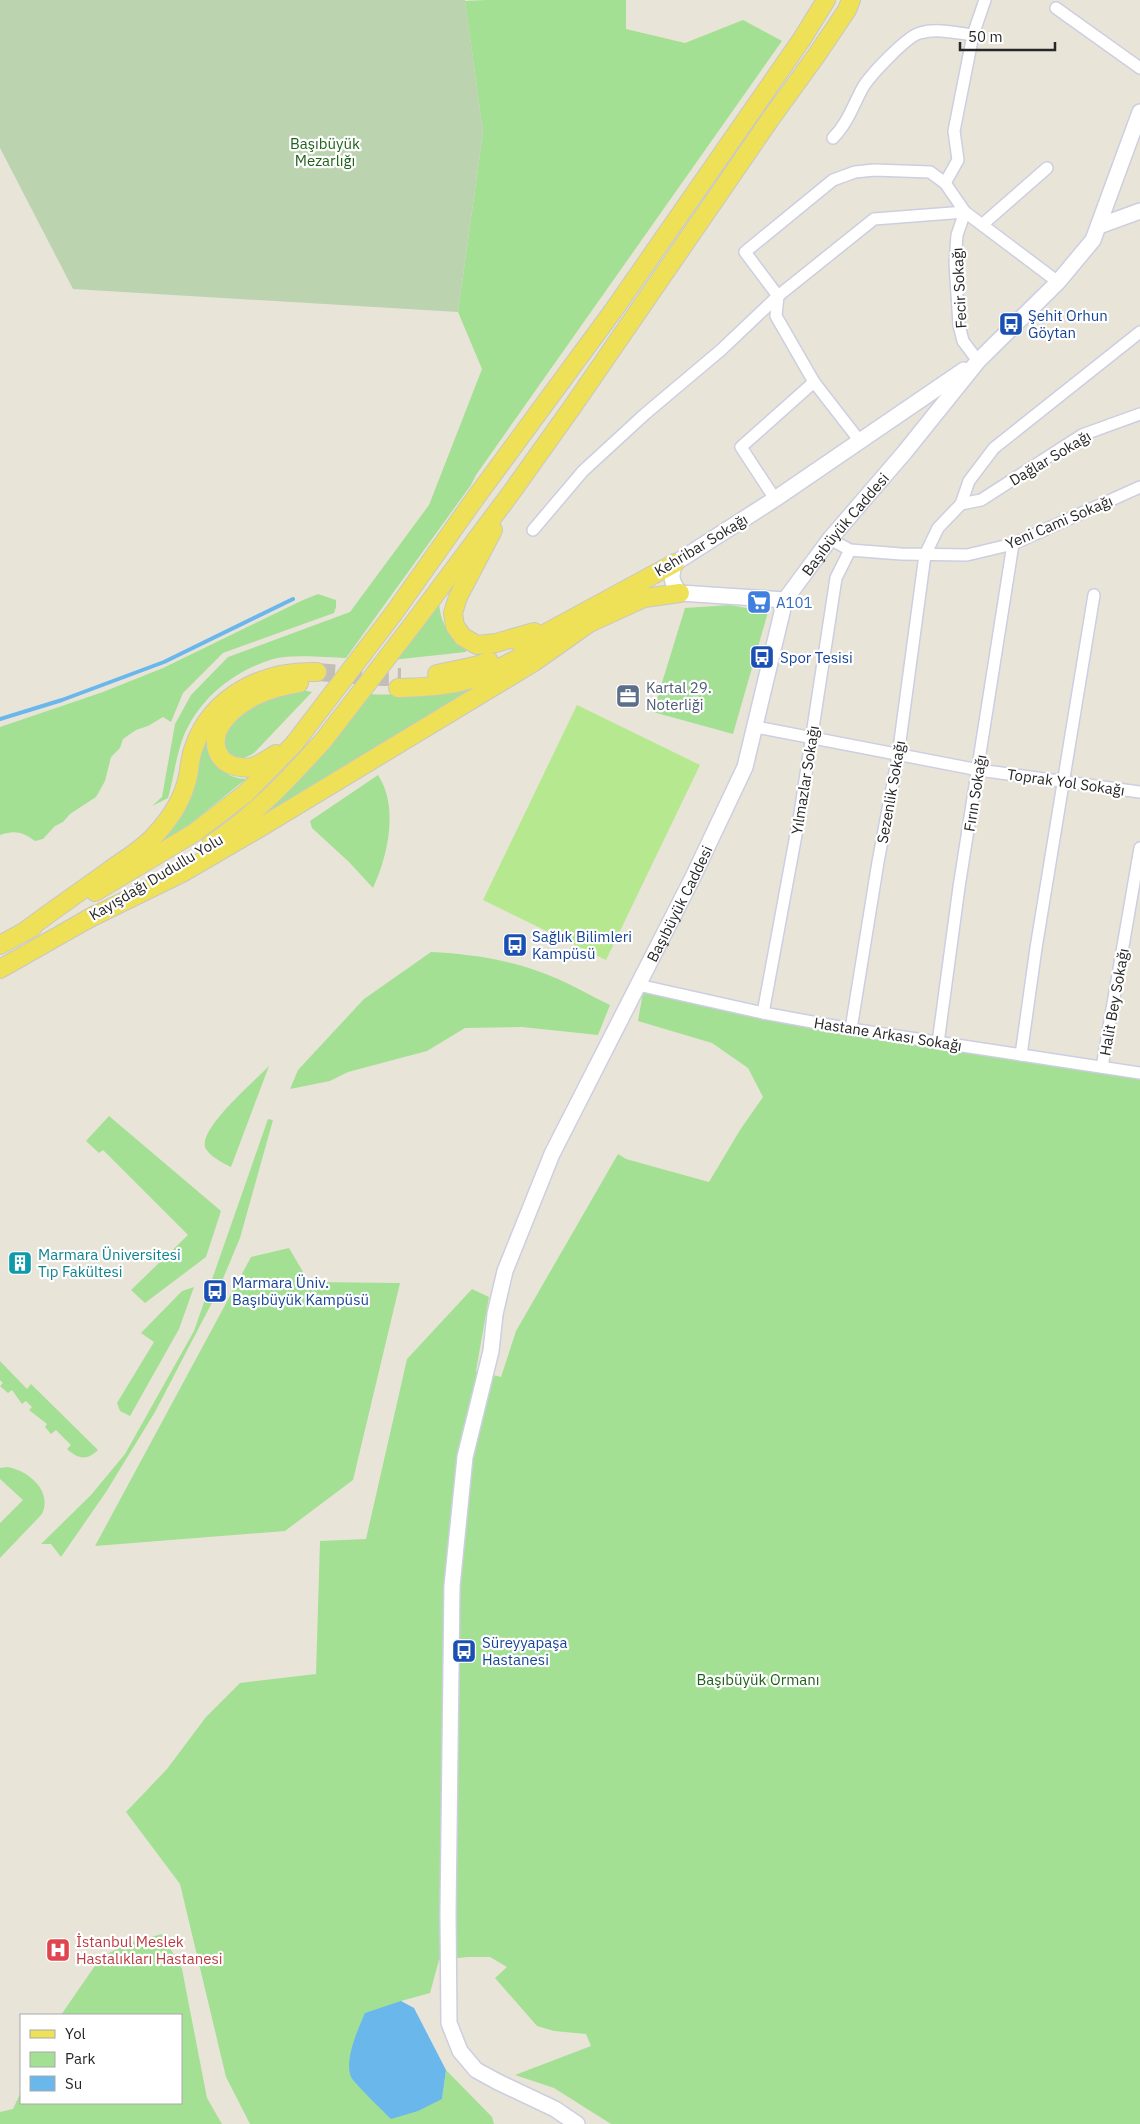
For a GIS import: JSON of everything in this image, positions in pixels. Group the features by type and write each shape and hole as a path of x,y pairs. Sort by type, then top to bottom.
{"main road":[{"name":"Kayışdağı Dudullu Yolu","path":"0,945 125,876 194,833 245,794 294,744 394,613 474,500 613,311 802,38 826,0"},
{"path":"785,600 680,593 644,598 496,643 477,645 463,637 455,626 453,613 458,596 511,493 816,56 847,10 851,0"},
{"name":"Başıbüyük Caddesi","path":"577,2124 555,2109 476,2070 460,2051 449,2023 448,1914 452,1586 465,1457 491,1351 494,1314 505,1270 552,1154 731,801 746,767 785,600 830,539 904,453 978,361 1058,282 1093,240 1140,112"},
{"path":"1099,226 1140,211"},
{"name":"Kehribar Sokağı","path":"588,616 775,499 859,440 978,361"},
{"name":"Kayışdağı Dudullu Yolu","path":"0,969 169,872 228,833 278,789 323,741 511,493"},
{"path":"675,562 672,580 680,593"},
{"path":"399,683 430,687 468,680 499,668 588,616"},
{"path":"86,920 182,873 534,662 588,616"},
{"path":"24,932 153,838 178,806 188,776 190,759 203,726 216,709 234,695 271,676 297,671 317,677 280,686 241,704 222,723 216,735 216,749 223,762 231,767 252,768 294,744"}],"street":[{"path":"945,183 958,160 954,131 973,35 985,0"},
{"path":"1056,8 1140,68"},
{"path":"833,138 842,128 864,86 889,56 918,33 942,31 973,35"},
{"path":"984,224 1048,168"},
{"path":"859,440 814,382 776,316 778,296 745,252 833,180 854,172 874,170 930,172 945,183 965,212 984,224 1058,282"},
{"path":"533,530 583,471 645,414 721,350 778,296 874,219 965,212"},
{"name":"Fecir Sokağı","path":"965,212 956,235 955,263 959,325 963,341 978,361"},
{"path":"961,504 969,481 994,448 1140,332"},
{"path":"775,499 741,447 814,382"},
{"name":"Dağlar Sokağı","path":"961,504 981,500 1082,435 1140,414"},
{"name":"Yeni Cami Sokağı","path":"830,539 850,550 925,555 967,555 1013,544 1140,487"},
{"name":"Sezenlik Sokağı","path":"851,1029 878,862 898,756 925,555 938,528 961,504"},
{"name":"Fırın Sokağı","path":"938,1043 959,886 979,770 989,692 1013,544"},
{"name":"Yılmazlar Sokağı","path":"763,1013 813,738 836,578 850,550"},
{"path":"1021,1055 1036,948 1094,595"},
{"name":"Toprak Yol Sokağı","path":"756,727 898,756 979,770 1140,792"},
{"name":"Halit Bey Sokağı","path":"1102,1067 1140,848"},
{"name":"Hastane Arkası Sokağı","path":"634,992 938,1043 1140,1073"}],"green space":[{"name":"Başıbüyük Mezarlığı","path":"0,0 465,0 483,132 458,312 73,289 0,148"},
{"path":"626,0 626,29 685,43 743,20 782,41 476,475 471,485 346,658 281,657 257,665 229,681 204,703 194,717 180,747 168,798 152,806 162,797 175,724 191,695 228,657 350,612 429,505 482,369 458,312 483,132 465,1"},
{"path":"318,594 336,600 334,613 223,653 183,693 171,722 163,717 148,726 136,730 123,739 120,748 111,757 105,781 96,797 70,814 43,839 35,841 15,832 0,835 0,727 103,692 163,668"},
{"path":"439,601 441,616 446,628 454,638 466,647 466,652 392,660"},
{"path":"730,605 768,612 733,734 653,712 685,608"},
{"path":"475,686 251,825 369,694 422,693"},
{"path":"303,690 312,692 254,753 240,758 234,757 227,752 222,735 229,722 273,694"},
{"path":"577,705 700,765 606,960 483,900"},
{"path":"210,725 217,761 221,768 227,774 246,779 190,824 161,842"},
{"path":"378,775 384,788 390,816 387,847 373,888 349,862 312,828 310,821"},
{"path":"431,952 480,957 527,967 558,979 610,1005 598,1035 522,1027 465,1028 427,1051 348,1072 330,1081 290,1089 298,1070 364,999"},
{"name":"Başıbüyük Ormanı","path":"643,992 850,1035 1140,1078 1140,2124 611,2124 554,2088 515,2075 591,2046 586,2034 554,2031 537,2026 495,1978 507,1967 490,1957 439,1960 430,1993 401,2001 442,2099 446,2070 492,2117 494,2124 250,2124 226,2077 180,1884 126,1812 167,1769 206,1717 240,1683 316,1674 320,1541 366,1539 407,1359 472,1289 489,1297 476,1371 501,1377 516,1331 618,1154 626,1159 709,1182 740,1130 763,1097 748,1068 712,1043 638,1021"},
{"path":"269,1066 231,1167 217,1160 206,1149 205,1141 209,1130 228,1106"},
{"path":"109,1116 221,1211 206,1257 145,1303 131,1290 188,1235 103,1150 99,1153 86,1141"},
{"path":"268,1119 273,1120 240,1238 217,1293 155,1412 106,1492 61,1557 51,1544 41,1544 91,1495 125,1454 194,1331"},
{"path":"289,1248 309,1282 400,1283 353,1480 285,1531 95,1546 251,1257"},
{"path":"194,1287 179,1329 130,1416 120,1411 117,1403 154,1342 141,1333 182,1291"},
{"path":"0,1361 27,1389 31,1384 98,1450 90,1456 79,1457 67,1449 71,1445 56,1430 51,1434 45,1427 47,1424 29,1410 32,1407 26,1401 22,1404 12,1390 8,1393 0,1386 3,1383 0,1380"},
{"path":"7,1467 23,1472 36,1483 44,1497 45,1506 42,1514 0,1558 0,1523 23,1500 0,1479 0,1468"},
{"path":"162,1934 182,1969 207,2098 222,2124 0,2124 0,2112 13,2109 20,2094 20,2104 182,2104 182,2014 62,2014 101,1957 129,1943"}],"water":[{"path":"401,2001 414,2008 446,2070 442,2099 418,2111 391,2119 353,2080 349,2070 349,2062 365,2013"}],"waterway":[{"path":"0,719 62,700 164,662 293,599"}],"tunnel":[{"path":"317,672 401,677"}],"place":[{"name":"Şehit Orhun Göytan","path":"1011,324"},
{"name":"A101","path":"759,602"},
{"name":"Spor Tesisi","path":"762,657"},
{"name":"Kartal 29. Noterliği","path":"628,696"},
{"name":"Sağlık Bilimleri Kampüsü","path":"515,945"},
{"name":"Marmara Üniversitesi Tıp Fakültesi","path":"20,1263"},
{"name":"Marmara Üniv. Başıbüyük Kampüsü","path":"215,1291"},
{"name":"Süreyyapaşa Hastanesi","path":"464,1651"},
{"name":"İstanbul Meslek Hastalıkları Hastanesi","path":"58,1950"}]}
